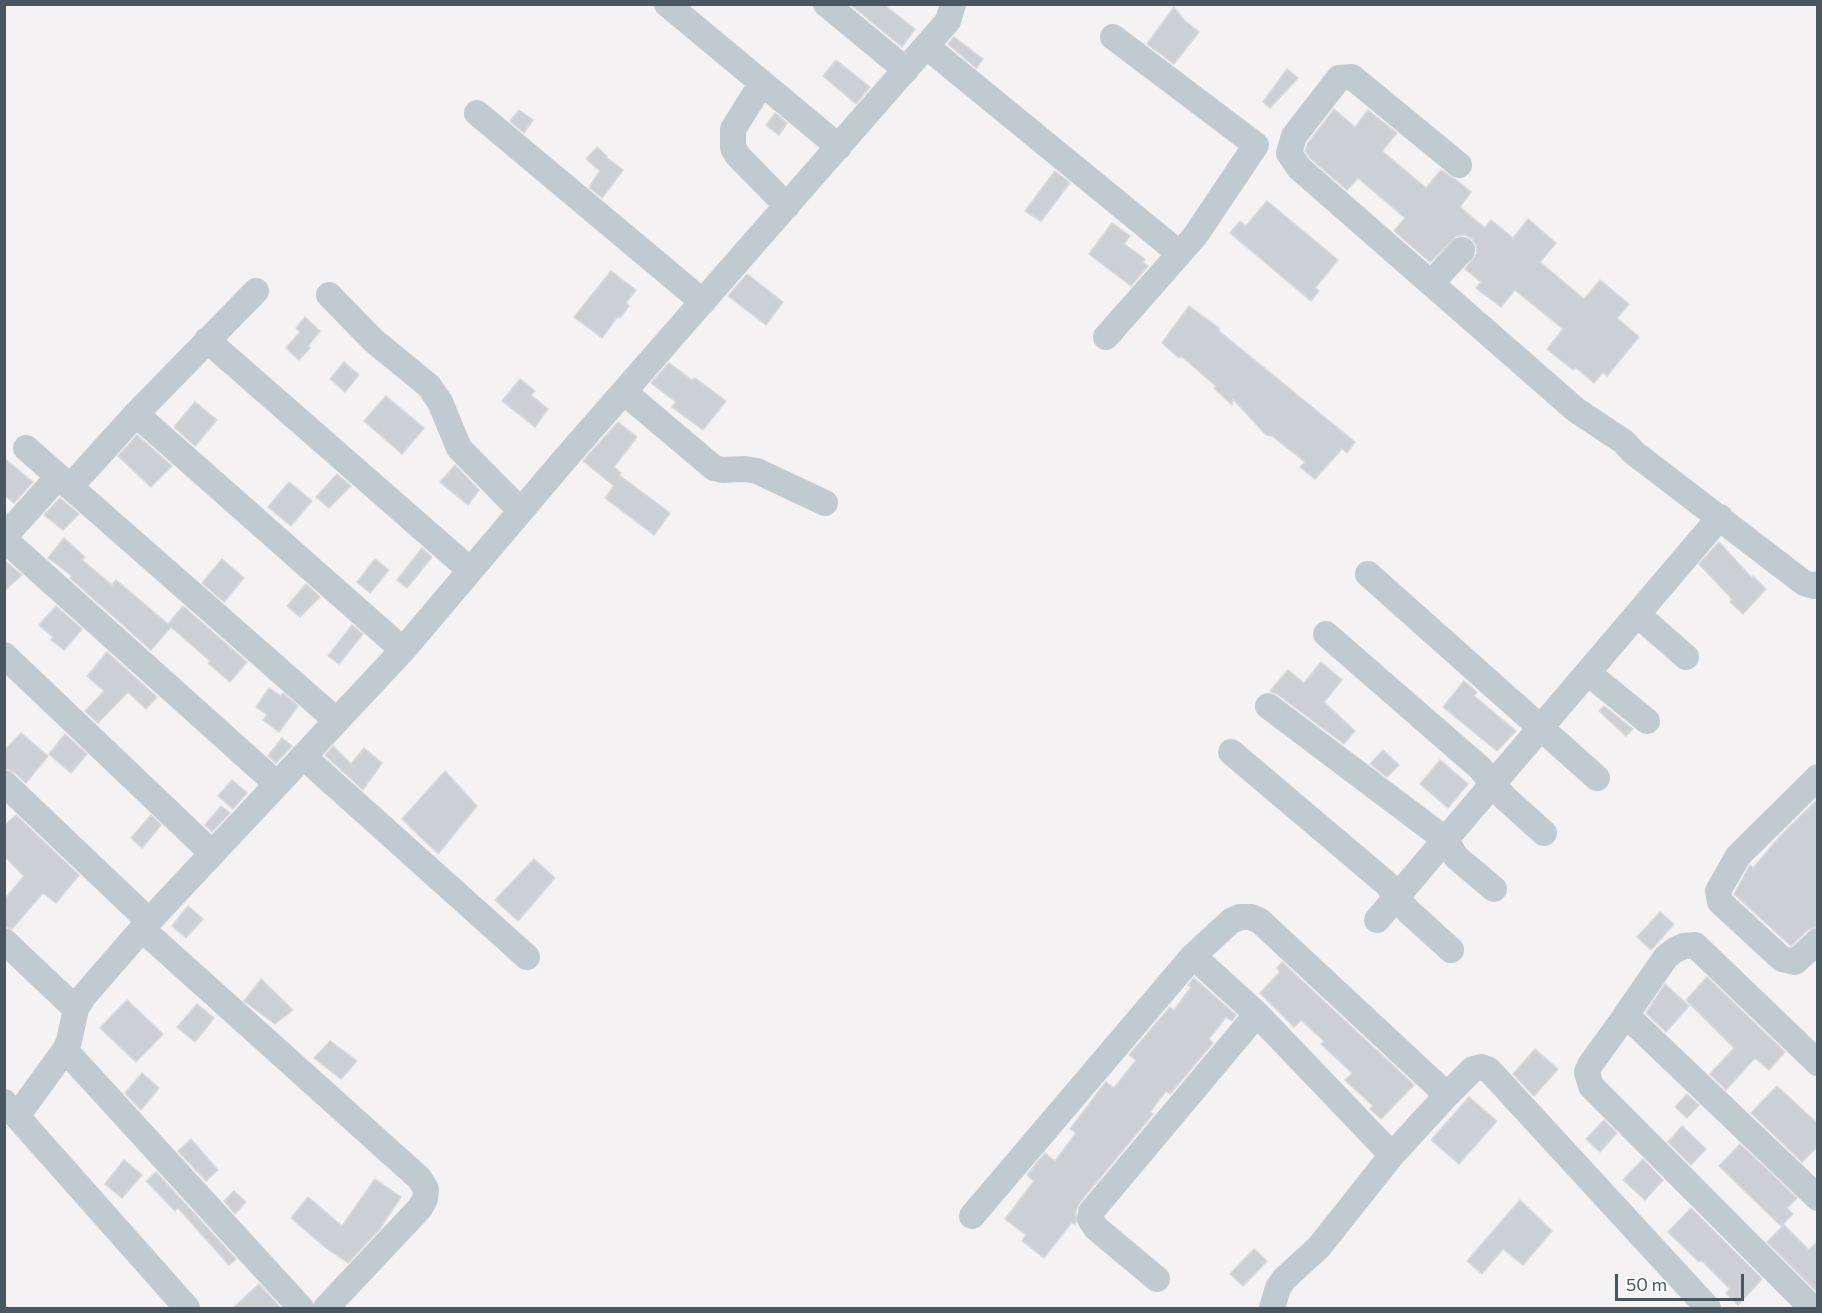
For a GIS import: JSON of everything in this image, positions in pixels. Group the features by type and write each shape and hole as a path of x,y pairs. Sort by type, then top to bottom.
{"street":[{"path":"667,4 839,147"},
{"path":"826,4 906,70"},
{"path":"187,1308 11,1109 65,1050 76,1009 83,997 212,853 403,650 520,510 948,21 953,4"},
{"path":"1106,337 1195,236 1256,145 1113,36"},
{"path":"926,46 1179,253"},
{"path":"1459,165 1352,76 1339,78 1294,136 1289,153 1299,168 1576,410 1611,433 1804,584 1814,586 1818,584"},
{"path":"762,83 733,129 733,148 787,206"},
{"path":"477,113 703,302"},
{"path":"1431,284 1462,250"},
{"path":"256,291 136,414 4,538 277,784"},
{"path":"329,295 374,341 429,386 440,402 459,448 520,510"},
{"path":"207,340 470,570"},
{"path":"624,392 714,468 757,471 825,502"},
{"path":"136,414 403,650"},
{"path":"26,448 337,721"},
{"path":"1377,920 1720,517"},
{"path":"1368,574 1598,778"},
{"path":"1638,615 1686,657"},
{"path":"1326,634 1480,768 1505,798 1544,833"},
{"path":"4,655 212,853"},
{"path":"1588,673 1647,721"},
{"path":"1268,706 1446,840 1456,857 1494,889"},
{"path":"1231,752 1377,875 1398,896 1408,911 1451,950"},
{"path":"304,757 527,957"},
{"path":"1818,777 1738,856 1718,891 1720,902 1782,959 1795,962 1818,941"},
{"path":"4,783 146,925 419,1178 426,1189 425,1199 420,1208 326,1308"},
{"path":"972,1216 1193,956 1231,921 1240,917 1251,917 1260,921 1447,1095"},
{"path":"4,941 76,1009"},
{"path":"1812,1308 1591,1086 1587,1072 1666,957 1684,946 1695,945 1818,1063"},
{"path":"1193,956 1257,1014 1392,1155"},
{"path":"1157,1279 1096,1228 1090,1220 1091,1212 1257,1014"},
{"path":"1626,1015 1818,1198"},
{"path":"65,1050 301,1308"},
{"path":"1272,1308 1278,1288 1284,1279 1319,1247 1392,1155 1447,1095 1473,1069 1481,1067 1489,1070 1708,1308"}],"building":[{"path":"850,4 883,4 915,29 902,47"},
{"path":"1174,7 1184,20 1199,32 1174,64 1147,44"},
{"path":"954,37 983,59 976,68 948,44"},
{"path":"836,60 870,87 856,104 823,76"},
{"path":"1287,69 1298,78 1270,108 1263,102"},
{"path":"1334,109 1355,127 1368,110 1397,133 1382,151 1426,188 1441,170 1455,179 1471,192 1460,207 1485,228 1491,220 1513,238 1528,219 1556,243 1540,262 1584,299 1600,280 1629,304 1617,318 1639,337 1607,376 1603,372 1594,383 1575,367 1573,370 1547,349 1563,329 1515,290 1501,307 1476,288 1481,282 1465,269 1477,253 1472,239 1465,235 1457,236 1430,262 1394,231 1405,218 1358,178 1347,190 1310,158 1305,151 1308,143"},
{"path":"519,110 533,120 524,133 510,121"},
{"path":"775,113 787,123 779,135 766,125"},
{"path":"597,147 623,170 602,198 589,187 600,171 586,159"},
{"path":"1055,171 1070,183 1041,221 1025,211"},
{"path":"1267,201 1338,260 1315,288 1319,291 1311,301 1230,233 1240,221 1246,226"},
{"path":"1112,223 1130,236 1124,244 1145,259 1143,262 1148,266 1131,286 1089,254"},
{"path":"611,271 636,290 626,303 629,306 620,318 618,316 602,338 574,317"},
{"path":"747,274 783,302 766,325 728,296"},
{"path":"1189,306 1219,328 1219,331 1355,442 1347,453 1342,449 1315,479 1300,467 1305,462 1272,436 1266,435 1233,399 1232,405 1214,388 1216,386 1162,343"},
{"path":"305,317 320,331 308,346 310,348 299,360 286,348 300,332 296,328"},
{"path":"344,362 359,375 345,392 330,379"},
{"path":"669,363 692,380 695,378 726,401 703,430 672,407 676,402 651,383"},
{"path":"520,379 535,391 531,395 548,409 535,427 502,401"},
{"path":"386,396 424,428 402,454 364,421"},
{"path":"195,402 217,420 195,446 174,427"},
{"path":"618,422 637,437 614,467 621,473 619,475 670,513 654,535 605,498 614,486 583,461"},
{"path":"137,435 172,466 151,487 118,456"},
{"path":"4,458 33,482 14,503 4,495"},
{"path":"455,465 479,490 468,505 440,482"},
{"path":"337,474 351,486 329,508 316,497"},
{"path":"289,482 312,501 291,526 268,507"},
{"path":"60,498 79,514 63,530 44,515"},
{"path":"64,538 85,557 82,560 112,585 116,580 168,624 183,606 247,662 230,682 171,627 151,650 70,578 72,576 48,558"},
{"path":"1719,542 1752,578 1753,576 1766,589 1743,614 1730,602 1732,599 1699,564"},
{"path":"422,548 432,557 407,588 397,580"},
{"path":"222,559 244,578 224,602 202,583"},
{"path":"375,559 389,570 370,593 357,582"},
{"path":"4,560 22,575 4,591"},
{"path":"306,584 320,597 300,617 287,606"},
{"path":"56,606 82,629 64,650 51,640 53,637 39,625"},
{"path":"352,625 363,634 339,664 328,656"},
{"path":"107,652 157,697 146,709 128,692 98,723 85,711 104,691 87,676"},
{"path":"1321,662 1342,680 1324,702 1355,731 1344,744 1270,691 1288,670 1304,683"},
{"path":"1464,681 1477,692 1474,696 1516,731 1497,751 1443,707"},
{"path":"269,688 281,696 283,693 298,706 279,732 263,720 267,715 256,707"},
{"path":"1604,706 1633,729 1626,736 1599,711"},
{"path":"21,733 48,756 26,783 14,772 4,768 4,751"},
{"path":"65,734 87,754 71,773 49,754"},
{"path":"282,738 292,746 276,763 268,756"},
{"path":"333,746 351,764 364,748 382,763 363,790 325,755"},
{"path":"1383,750 1399,765 1387,777 1370,764"},
{"path":"1440,760 1468,784 1448,808 1420,784"},
{"path":"445,771 477,806 438,854 402,819"},
{"path":"232,780 247,793 233,809 218,796"},
{"path":"1818,799 1818,926 1808,930 1791,946 1734,894 1750,865 1753,868 1781,835"},
{"path":"221,806 230,813 212,832 205,825"},
{"path":"16,815 79,875 56,903 43,893 12,929 4,926 4,900 24,876 4,856 4,826"},
{"path":"151,815 161,825 142,848 131,838"},
{"path":"534,859 555,878 518,921 495,900"},
{"path":"188,906 203,919 186,938 172,926"},
{"path":"1660,912 1674,924 1651,950 1637,937"},
{"path":"1282,962 1414,1085 1381,1119 1370,1109 1373,1106 1345,1080 1352,1073 1321,1044 1324,1041 1301,1020 1294,1027 1260,993 1280,972 1277,968"},
{"path":"1707,977 1785,1052 1769,1070 1755,1058 1726,1090 1710,1074 1734,1048 1686,1000"},
{"path":"1194,978 1236,1015 1232,1021 1226,1017 1209,1039 1213,1043 1170,1094 1166,1091 1150,1112 1153,1114 1080,1202 1076,1210 1075,1225 1072,1222 1044,1258 1022,1241 1026,1235 1005,1219 1034,1181 1027,1175 1045,1153 1055,1161 1076,1133 1070,1129 1106,1082 1114,1088 1136,1060 1129,1055 1170,1007 1174,1010 1191,987 1188,985"},
{"path":"261,979 293,1010 275,1024 244,1001"},
{"path":"1665,984 1689,1006 1666,1032 1646,1013"},
{"path":"127,1000 163,1034 136,1062 100,1028"},
{"path":"197,1004 214,1018 195,1042 177,1027"},
{"path":"330,1041 357,1061 341,1079 314,1058"},
{"path":"1535,1049 1558,1069 1534,1096 1513,1074"},
{"path":"142,1073 159,1088 141,1110 125,1093"},
{"path":"1777,1086 1818,1124 1818,1146 1802,1162 1751,1113"},
{"path":"1687,1094 1699,1105 1687,1118 1675,1107"},
{"path":"1469,1097 1497,1121 1459,1164 1431,1140"},
{"path":"1604,1120 1617,1133 1600,1152 1586,1139"},
{"path":"1682,1126 1706,1149 1691,1165 1668,1142"},
{"path":"191,1139 218,1170 206,1181 178,1151"},
{"path":"1740,1144 1797,1198 1787,1208 1793,1214 1781,1226 1719,1166"},
{"path":"1643,1159 1663,1180 1645,1200 1623,1180"},
{"path":"124,1160 142,1175 122,1198 105,1184"},
{"path":"156,1172 236,1259 229,1265 178,1208 175,1211 146,1181"},
{"path":"375,1179 401,1197 379,1230 348,1263 326,1248 291,1218 308,1197 342,1226"},
{"path":"234,1191 246,1202 235,1214 224,1201"},
{"path":"1520,1200 1552,1231 1523,1265 1503,1249 1482,1274 1467,1261"},
{"path":"1691,1208 1762,1279 1738,1305 1726,1293 1730,1289 1668,1232"},
{"path":"1784,1225 1809,1250 1818,1241 1818,1289 1816,1291 1767,1242"},
{"path":"1254,1249 1267,1261 1243,1286 1230,1274"},
{"path":"259,1284 281,1308 233,1308"}]}
